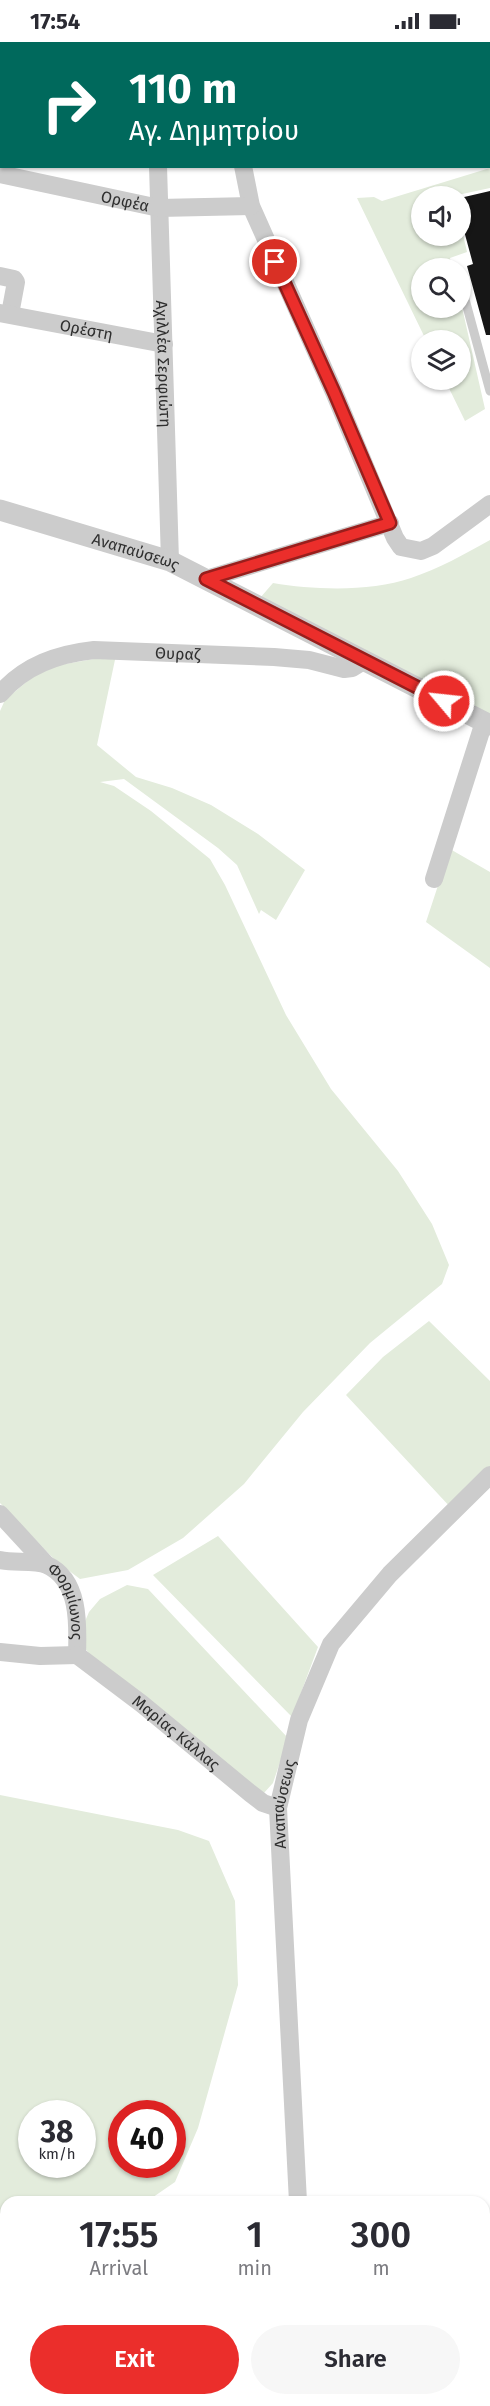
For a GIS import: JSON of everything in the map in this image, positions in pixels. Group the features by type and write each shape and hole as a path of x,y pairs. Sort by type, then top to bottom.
{"street":[{"name":"Αχιλλέα Σερφιώτη","path":"158,168 170,561"},
{"path":"243,168 251,206 401,547 421,551 447,536 490,504"},
{"name":"Ορφέα","path":"0,174 159,208 251,206"},
{"name":"Ορέστη","path":"0,276 14,279 16,282 5,313 164,344"},
{"name":"Αναπαύσεως","path":"0,510 170,561 487,723"},
{"path":"206,579 390,523"},
{"name":"Θυραζ","path":"0,693 23,673 48,658 69,652 94,650 274,657 309,660 344,669 352,668 365,660"},
{"path":"434,879 487,723"},
{"name":"Αναπαύσεως","path":"298,2196 278,1809 299,1720 330,1644 390,1574 490,1475"},
{"path":"0,1514 47,1565"},
{"name":"Φορμίωνος","path":"0,1560 47,1565 61,1576 71,1591 77,1613 78,1654"},
{"path":"2,1655 78,1654"},
{"name":"Μαρίας Κάλλας","path":"78,1654 250,1793 263,1803 278,1809"}],"lane":[{"path":"470,318 490,391"}],"green space":[{"path":"490,168 490,188 471,192 471,186 431,186"},
{"path":"411,192 411,246 466,246 467,252 450,258 411,258 411,309 357,198 374,197 382,201"},
{"path":"415,318 464,318 467,330 421,330"},
{"path":"471,347 485,409 465,421 450,390 471,390"},
{"path":"490,540 490,717 260,598 273,583 306,587 361,588 395,583 431,570"},
{"path":"116,655 97,745 136,777 172,788 211,805 258,834 305,870 276,920 261,910 259,914 237,865 218,848 124,779 100,782 114,786 151,811 210,859 225,885 286,1015 331,1089 398,1171 432,1224 449,1265 442,1284 370,1343 303,1412 244,1484 183,1538 128,1570 80,1579 56,1561 0,1503 0,711 5,700 43,668"},
{"path":"450,849 490,872 490,968 426,922"},
{"path":"429,1321 490,1381 490,1471 452,1509 346,1395 383,1357"},
{"path":"218,1536 318,1647 292,1717 153,1575"},
{"path":"127,1585 148,1589 288,1738 273,1783 263,1794 94,1660 84,1647 83,1626 89,1612 100,1599"},
{"path":"0,1795 178,1830 209,1841 235,1901 238,1985 198,2128 186,2156 186,2100 108,2100 108,2178 177,2178 175,2182 155,2196 0,2196"}],"building":[{"path":"490,191 490,335 486,335 471,281 471,265 473,264 468,246 471,246 471,195"}],"route":[{"path":"275,262 390,523 206,579 444,701"}]}
